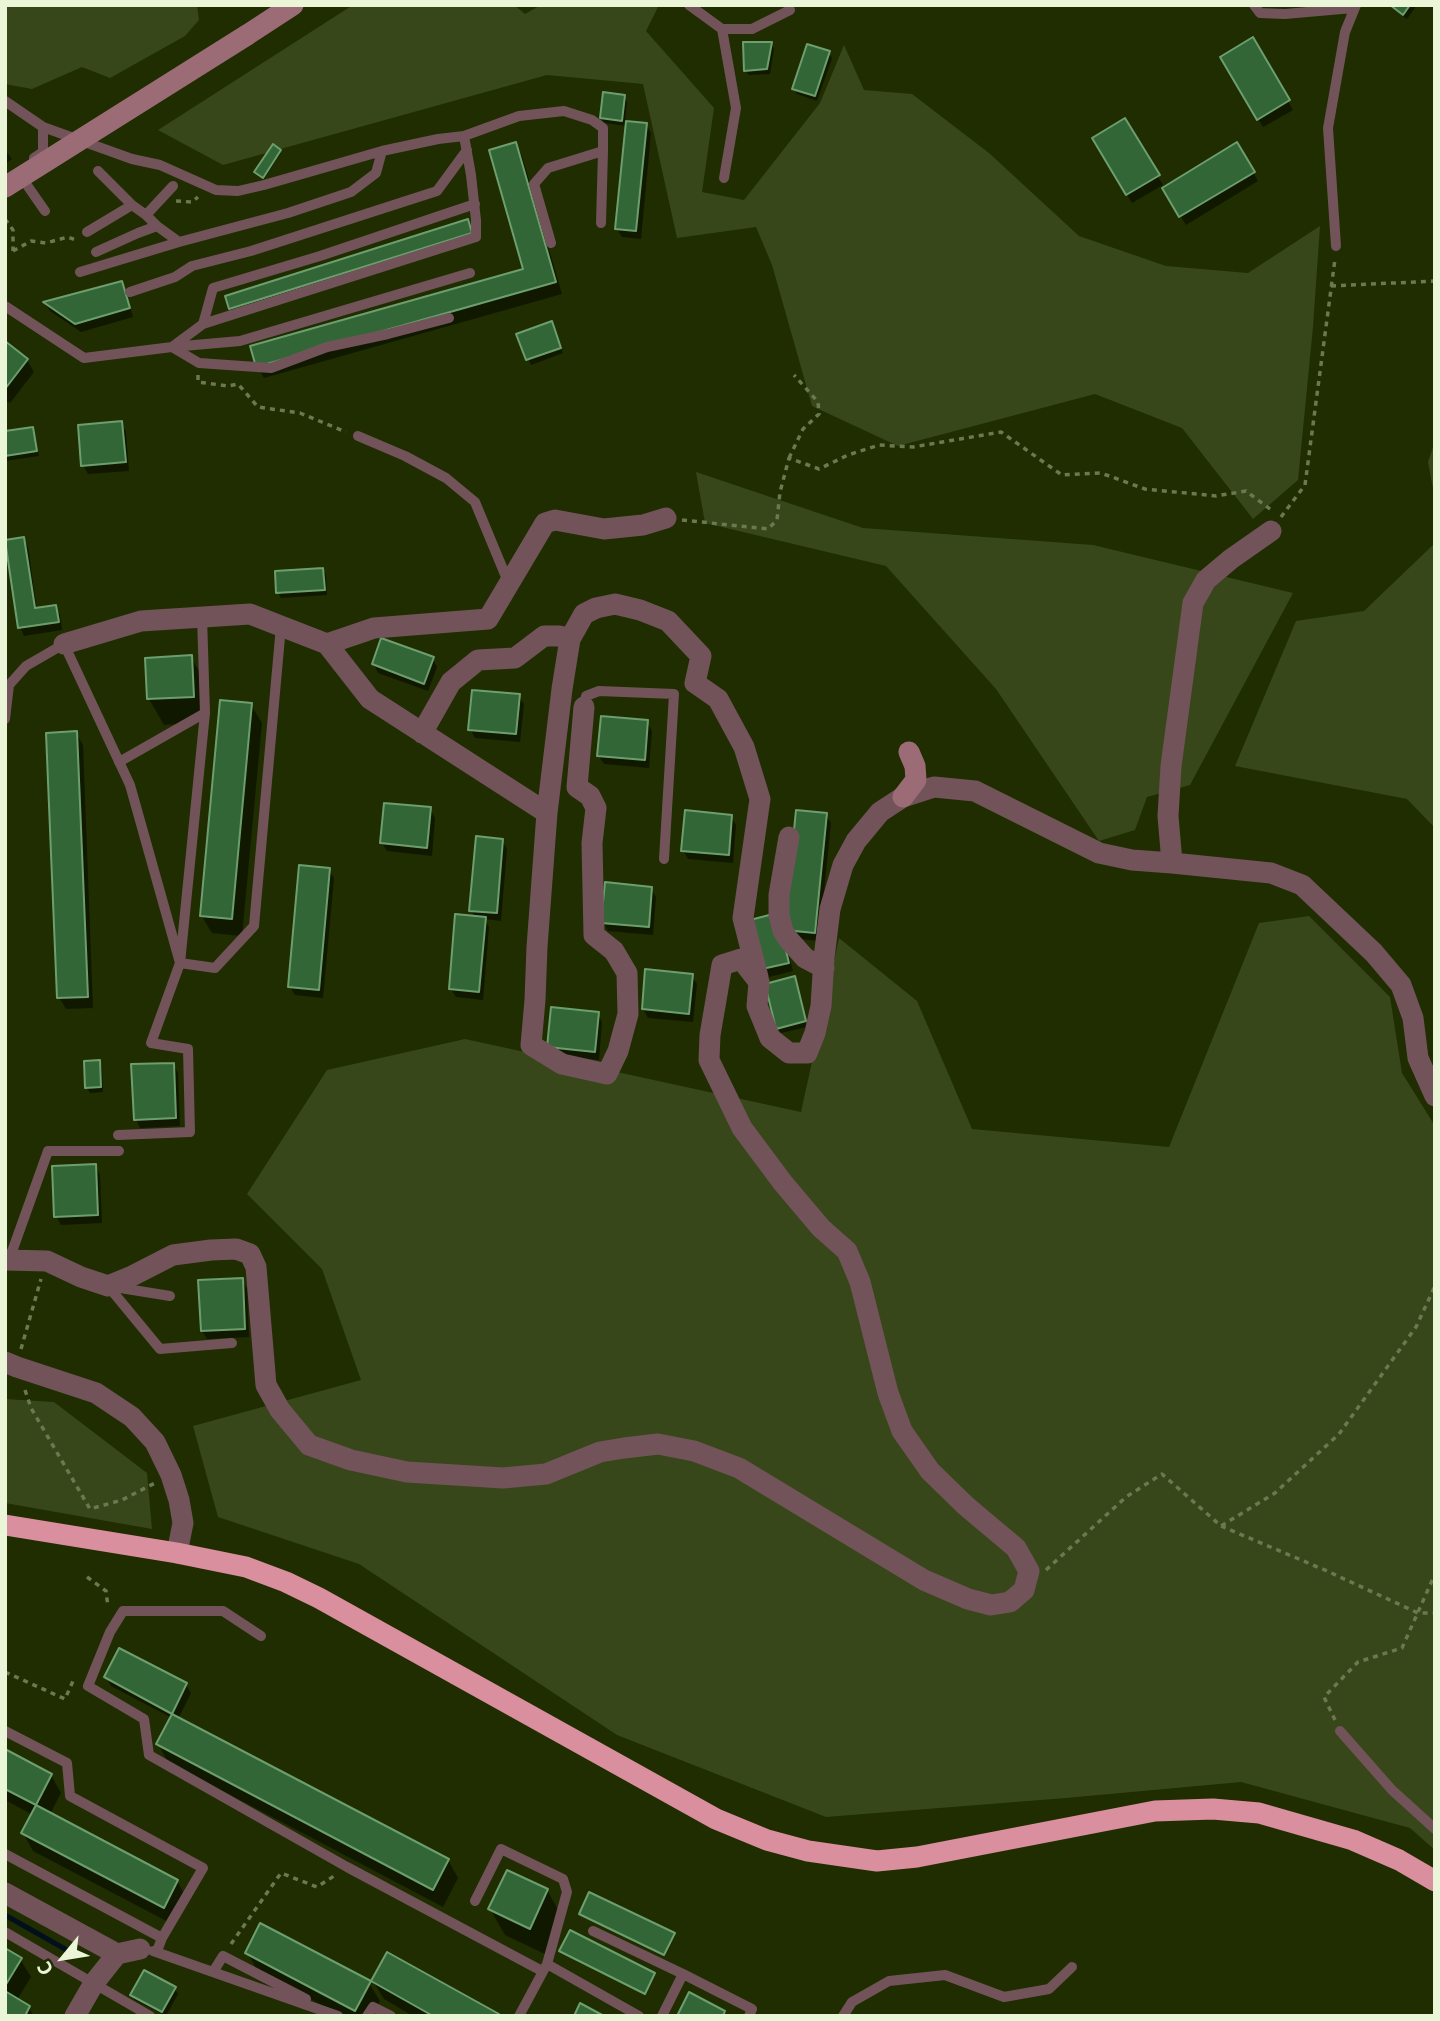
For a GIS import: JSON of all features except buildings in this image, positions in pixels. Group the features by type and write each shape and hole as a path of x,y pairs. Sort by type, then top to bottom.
{"highway":[{"path":"5,1525 177,1553 246,1567 286,1582 343,1611 716,1819 767,1840 808,1852 877,1861 917,1857 1155,1811 1213,1809 1259,1813 1353,1840 1399,1860 1435,1881"}],"main road":[{"path":"11,179 293,5"},
{"path":"903,797 916,779 915,766 909,751"}],"street":[{"path":"327,644 374,628 488,619 545,523 555,520 604,529 643,525 666,518"},
{"path":"1172,863 1168,816 1171,766 1193,603 1206,580 1276,524"},
{"path":"584,706 577,787 590,796 596,808 592,843 594,934 614,951 627,973 628,1014 618,1051 607,1074 562,1064 531,1045 547,813 570,639 584,614 615,604 668,621 701,656 695,682 718,699 744,747 760,799 743,918 759,982 757,1006 770,1038 789,1053 807,1053 815,1033 821,1006 830,909 843,865 856,841 880,812 903,797 934,787 975,791 1099,853 1132,860 1271,873 1302,885 1365,944 1401,985 1413,1018 1418,1058 1435,1096"},
{"path":"64,644 141,621 250,614 327,644 370,699 547,813"},
{"path":"422,733 452,682 478,660 515,658 544,636 570,639"},
{"path":"789,837 779,894 779,915 783,931 805,958 824,968"},
{"path":"7,1260 47,1261 108,1286 173,1255 236,1248 250,1254 256,1267 266,1385 281,1410 309,1445 351,1460 407,1472 503,1478 546,1474 600,1452 624,1448 658,1444 694,1451 739,1468 915,1574 968,1600 991,1605 1010,1602 1024,1590 1029,1571 1016,1548 965,1506 930,1471 902,1431 888,1393 860,1282 847,1251 821,1228 742,1128 709,1060 710,1035 722,965 741,959 759,982"},
{"path":"11,1365 96,1393 132,1417 155,1442 171,1475 179,1500 183,1523 177,1553"},
{"path":"5,1893 117,1954 149,1950"},
{"path":"75,2016 94,1983 117,1954"}],"lane":[{"path":"689,5 722,29 752,29 790,10"},
{"path":"1254,5 1261,13 1285,14 1355,7 1345,32 1328,128 1336,246"},
{"path":"722,29 736,108 724,178"},
{"path":"5,101 43,127 132,159 169,169 216,190 238,191 264,186 382,150 464,136 519,116 564,111 592,120 603,128 601,223"},
{"path":"11,179 43,152 43,127"},
{"path":"172,347 203,324 476,237 475,204 464,136"},
{"path":"80,271 288,213 351,192 376,173 382,150"},
{"path":"130,292 175,277 192,267 251,251 438,191 467,150"},
{"path":"551,243 534,184 548,169 603,150"},
{"path":"98,171 132,205 179,242"},
{"path":"5,178 11,179 45,211"},
{"path":"146,215 173,186"},
{"path":"203,324 213,288 320,256 475,204"},
{"path":"88,232 132,205"},
{"path":"96,252 157,226"},
{"path":"5,306 84,358 240,341 470,273"},
{"path":"172,347 199,363 271,368 327,347 449,318"},
{"path":"358,436 405,456 446,478 475,502 509,584"},
{"path":"118,1135 190,1132 188,1049 151,1044 180,963 205,713 202,616"},
{"path":"180,963 215,968 254,926 281,626"},
{"path":"5,719 9,685 26,666 64,644 130,785 180,963"},
{"path":"584,706 586,696 599,691 674,694 695,682"},
{"path":"664,859 674,694"},
{"path":"118,762 205,713"},
{"path":"7,1260 48,1151 119,1151"},
{"path":"108,1286 170,1296"},
{"path":"108,1286 159,1349 232,1343"},
{"path":"261,1636 223,1611 123,1611 110,1632 88,1686 144,1719 149,1755 347,1867 639,2016"},
{"path":"5,1731 67,1763 69,1796 203,1868 162,1938 149,1950 338,2016"},
{"path":"1340,1731 1392,1790 1435,1829"},
{"path":"475,1901 500,1849 563,1879 567,1892 545,1968 519,2016"},
{"path":"5,1854 162,1938"},
{"path":"593,1931 752,2009 749,2016"},
{"path":"5,1932 150,2016"},
{"path":"213,1972 223,1956 338,2016"},
{"path":"844,2016 852,2002 888,1981 945,1975 1004,1997 1049,1989 1072,1967"},
{"path":"662,2016 682,1974"},
{"path":"368,2016 373,2007 391,2016"}],"path":[{"path":"5,219 13,230 13,251"},
{"path":"5,248 13,251 31,241 46,243 68,237"},
{"path":"789,458 819,469 879,444 913,447 1001,432 1062,475 1101,474 1145,489 1216,496 1247,491 1276,524 1306,485 1336,246"},
{"path":"1331,286 1435,281"},
{"path":"666,518 768,529 777,520 780,492 789,458 803,429 819,414 818,402 794,375"},
{"path":"198,382 228,386 238,384 258,407 300,413 358,436"},
{"path":"47,1261 24,1336 11,1365 31,1408 90,1509 122,1500 171,1475"},
{"path":"1221,1526 1275,1493 1339,1434 1416,1327 1435,1286"},
{"path":"1024,1590 1126,1497 1162,1474 1221,1526 1418,1613 1435,1613"},
{"path":"1340,1731 1324,1697 1357,1662 1402,1648 1435,1574"},
{"path":"88,1577 106,1591 110,1632"},
{"path":"5,1672 65,1699 73,1681 88,1686"},
{"path":"223,1956 281,1873 317,1887 347,1867"}],"green space":[{"path":"5,5 197,5 199,20 185,36 110,78 82,67 32,89 5,84"},
{"path":"353,5 514,5 525,14 541,5 659,5 646,31 714,108 702,192 744,200 820,103 844,45 864,90 912,94 989,153 1079,236 1166,266 1248,273 1320,226 1298,480 1253,519 1182,428 1095,394 898,446 812,406 772,265 756,227 677,238 643,84 547,75 223,165 158,130"},
{"path":"1435,441 1435,499 1428,462"},
{"path":"696,472 863,528 1093,545 1293,593 1190,785 1147,797 1135,830 1099,841 996,689 886,566 705,523"},
{"path":"1435,543 1435,828 1407,799 1235,766 1296,621 1364,611"},
{"path":"1309,916 1390,997 1402,1073 1435,1126 1435,1850 1410,1828 1241,1782 826,1817 617,1735 359,1564 218,1517 193,1426 361,1380 322,1269 247,1194 327,1070 465,1039 801,1112 839,938 917,1001 972,1129 1169,1147 1259,923"},
{"path":"5,1399 54,1402 147,1473 152,1529 5,1503"}],"waterway":[{"path":"5,1915 72,1953"}]}
